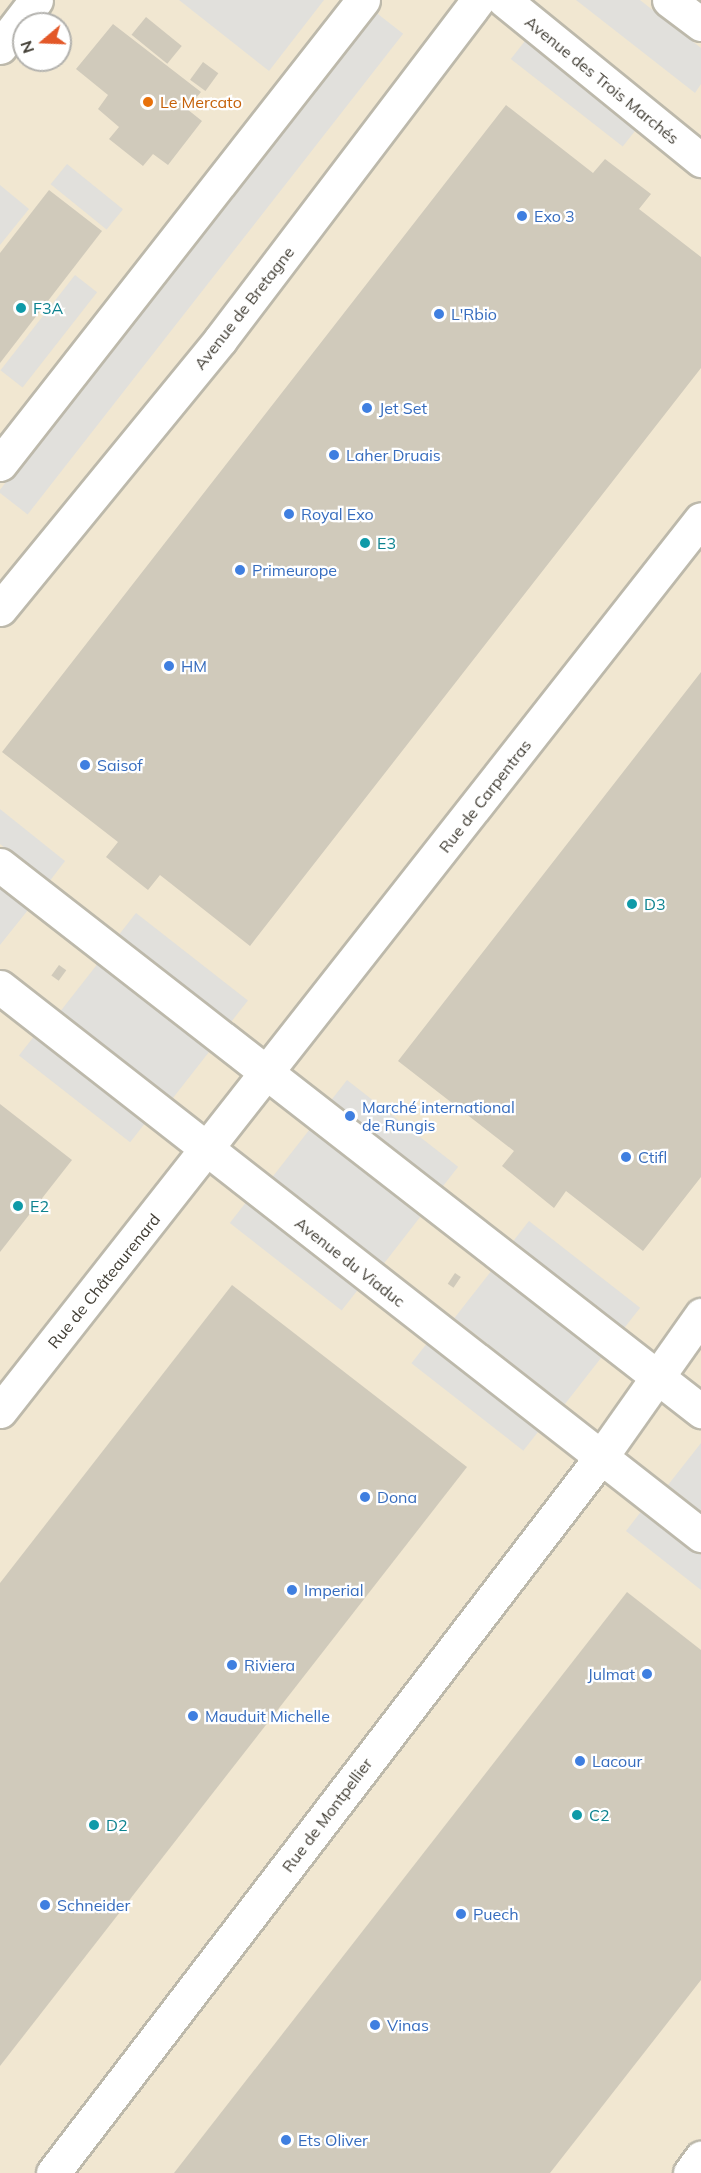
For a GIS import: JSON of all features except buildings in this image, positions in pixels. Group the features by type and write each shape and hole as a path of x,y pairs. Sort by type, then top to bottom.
{"lane":[{"path":"4,34 36,0"},
{"path":"0,464 363,0"},
{"name":"Avenue de Bretagne","path":"0,609 220,340 478,0"},
{"name":"Avenue des Trois Marchés","path":"504,0 701,160"},
{"path":"669,0 701,24"},
{"name":"Rue de Carpentras","path":"207,1150 701,519"},
{"path":"0,865 701,1412"},
{"name":"Avenue du Viaduc","path":"0,987 701,1535"},
{"name":"Rue de Châteaurenard","path":"0,1411 207,1150"},
{"name":"Rue de Montpellier","path":"53,2173 601,1457 701,1315"},
{"path":"690,2173 701,2158"}],"shaded area":[{"name":"Marché international de Rungis","path":"0,0 701,0 701,2173 0,2173"},
{"path":"179,0 324,0 269,71"},
{"path":"576,0 640,0 701,48 701,84 695,93"},
{"path":"374,11 403,34 28,514 0,493 0,490"},
{"path":"525,41 637,128 623,147 511,59"},
{"path":"67,164 123,209 107,230 51,184"},
{"path":"0,185 29,209 0,245"},
{"path":"75,275 97,292 23,388 1,370"},
{"path":"0,809 65,861 49,882 0,844"},
{"path":"0,888 28,910 0,945"},
{"path":"136,913 248,1000 231,1022 119,935"},
{"path":"99,962 211,1049 173,1098 61,1011"},
{"path":"35,1035 146,1122 130,1142 19,1055"},
{"path":"347,1080 458,1167 442,1187 331,1100"},
{"path":"310,1129 421,1216 383,1265 272,1178"},
{"path":"247,1201 359,1288 342,1310 230,1223"},
{"path":"529,1221 640,1308 623,1329 512,1242"},
{"path":"492,1270 602,1356 565,1404 454,1318"},
{"path":"428,1342 540,1429 523,1451 411,1363"},
{"path":"701,1443 701,1511 668,1485"},
{"path":"643,1509 701,1555 701,1590 626,1531"}],"place":[{"name":"Le Mercato","path":"148,102"},
{"name":"Exo 3","path":"522,216"},
{"name":"F3A","path":"21,308"},
{"name":"L'Rbio","path":"439,314"},
{"name":"Jet Set","path":"367,408"},
{"name":"Laher Druais","path":"334,455"},
{"name":"Royal Exo","path":"289,514"},
{"name":"E3","path":"365,543"},
{"name":"Primeurope","path":"240,570"},
{"name":"HM","path":"169,666"},
{"name":"Saisof","path":"85,765"},
{"name":"D3","path":"632,904"},
{"name":"Marché international de Rungis","path":"350,1116"},
{"name":"Ctifl","path":"626,1157"},
{"name":"E2","path":"18,1206"},
{"name":"Dona","path":"365,1497"},
{"name":"Imperial","path":"292,1590"},
{"name":"Riviera","path":"232,1665"},
{"name":"Julmat","path":"647,1674"},
{"name":"Mauduit Michelle","path":"193,1716"},
{"name":"Lacour","path":"580,1761"},
{"name":"C2","path":"577,1815"},
{"name":"D2","path":"94,1825"},
{"name":"Schneider","path":"45,1905"},
{"name":"Puech","path":"461,1914"},
{"name":"Vinas","path":"375,2025"},
{"name":"Ets Oliver","path":"286,2140"}]}
